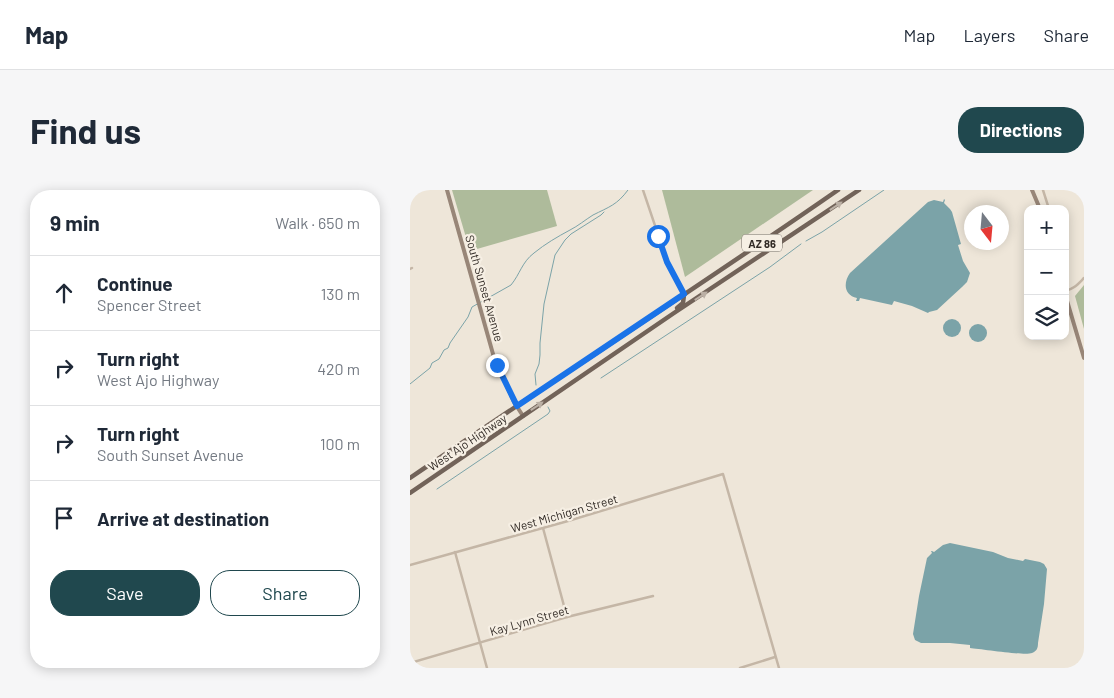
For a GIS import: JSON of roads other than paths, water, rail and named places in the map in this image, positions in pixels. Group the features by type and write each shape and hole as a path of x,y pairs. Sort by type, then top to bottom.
{"main road":[{"name":"West Ajo Highway","path":"410,478 838,190"},
{"name":"West Ajo Highway","path":"410,493 859,190"},
{"path":"660,323 662,319 683,303 684,294"}],"street":[{"name":"South Sunset Avenue","path":"447,190 493,354 523,416"},
{"path":"643,190 667,262 684,294"},
{"path":"1032,190 1038,205"},
{"path":"1043,190 1047,203"},
{"path":"1069,291 1084,278"},
{"path":"1066,295 1084,358"},
{"name":"West Michigan Street","path":"410,565 620,506 723,474 775,657"},
{"path":"543,528 567,617"},
{"path":"456,552 487,668"},
{"name":"Kay Lynn Street","path":"410,663 567,617 653,596"},
{"path":"740,668 775,657 778,668"}],"water":[{"path":"944,199 944,203 952,212 961,244 958,245 963,261 970,273 967,282 937,310 928,313 894,301 892,305 860,298 859,301 856,301 857,298 849,294 846,288 846,281 850,273 928,202 934,200 943,202"},
{"path":"952,319 958,322 961,328 958,334 952,337 946,334 943,328 946,322"},
{"path":"978,324 986,329 987,333 982,341 978,342 970,337 969,333 974,325"},
{"path":"950,543 993,552 1008,558 1023,561 1025,559 1044,564 1047,569 1044,604 1038,646 1035,651 1028,654 1012,653 970,648 970,645 921,643 915,640 913,634 927,558 932,553 931,551 934,552 943,545"}],"waterway":[{"path":"410,384 430,368 432,363 439,359 444,350 448,348 468,317 472,307 511,285 527,260 538,250 612,205 628,190"},
{"path":"806,241 884,190"},
{"path":"536,385 535,374 539,364 544,304 555,255 571,234 604,212"},
{"path":"601,378 770,267 801,244"},
{"path":"437,489 548,414 550,411 548,407"}]}
